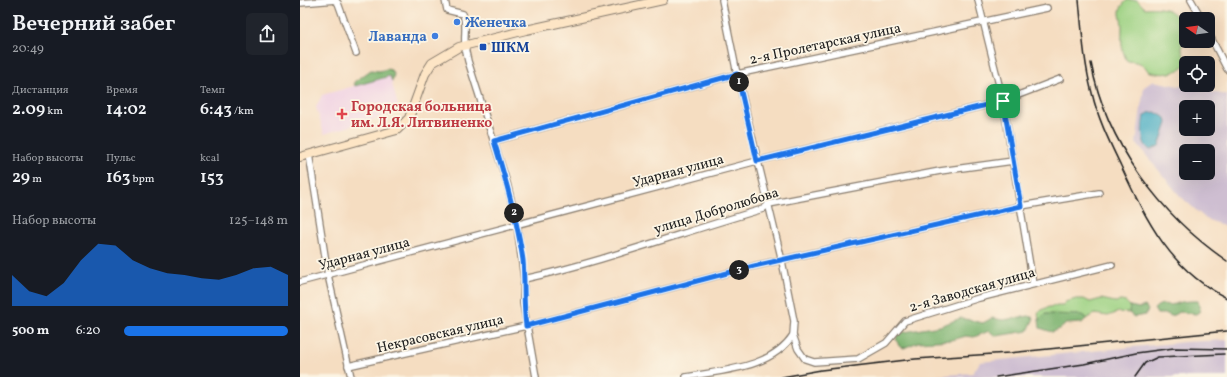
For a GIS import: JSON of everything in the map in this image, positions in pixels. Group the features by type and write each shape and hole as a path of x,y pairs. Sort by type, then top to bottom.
{"street":[{"path":"445,0 447,10 450,12 463,14 466,28 465,45 468,61 494,141 517,226 524,279 523,303 536,377"},
{"path":"300,157 397,130 409,118 425,74 432,63 465,45 664,0"},
{"path":"686,377 735,368 773,356 786,346 793,335 794,321 782,261 737,74 722,0"},
{"path":"978,0 982,22 1003,101 1033,284"},
{"path":"1191,0 1198,12"},
{"path":"300,3 336,1 356,53"},
{"name":"2-я Пролетарская улица","path":"494,141 737,74 1047,8"},
{"path":"1215,46 1227,69"},
{"name":"Ударная улица","path":"300,282 517,226 757,161 1003,101 1060,79"},
{"path":"309,154 328,275 351,377"},
{"name":"улица Добролюбова","path":"524,279 567,270 730,220 763,209 769,204 940,171 1013,161"},
{"name":"Некрасовская улица","path":"348,366 526,326 654,292 782,261 1021,206 1099,193"},
{"name":"2-я Заводская улица","path":"793,335 798,349 805,359 814,362 858,358 886,343 905,321 979,298 1112,265"}],"shaded area":[{"path":"390,76 398,106 392,114 324,134 316,107 322,95"},
{"path":"1153,81 1179,86 1179,92 1211,92 1227,95 1227,227 1206,219 1180,196 1136,143 1144,87"},
{"path":"1227,340 1227,377 919,377 973,373 980,362 1185,342"}],"green space":[{"path":"1127,0 1137,0 1145,8 1161,8 1172,12 1176,16 1179,20 1179,48 1182,48 1184,56 1179,56 1179,69 1163,74 1153,73 1148,71 1139,63 1127,61 1122,48 1122,26 1120,13 1121,7"},
{"path":"387,69 391,70 394,74 392,82 390,76 355,86 354,82 371,70 379,71"},
{"path":"1076,299 1084,299 1090,302 1101,299 1115,302 1126,302 1130,306 1129,313 1119,312 1108,316 1094,314 1086,319 1083,315 1045,314 1039,320 1038,313 1044,309 1053,306 1063,306 1065,302"},
{"path":"1198,301 1200,311 1196,314 1180,312 1171,316 1167,314 1157,314 1154,309 1162,304 1172,305 1183,302"},
{"path":"1130,306 1139,308 1145,306 1148,310 1145,315 1134,317 1129,313"},
{"path":"1045,314 1083,315 1086,319 1082,323 1066,324 1060,329 1052,332 1040,328 1039,320"},
{"path":"1029,316 1034,318 1028,331 996,336 989,331 974,337 966,336 952,340 918,342 904,348 899,346 896,339 898,334 904,332 940,326 961,318 983,323 992,318 1003,320"}],"water":[{"path":"1155,112 1166,118 1167,123 1159,146 1150,150 1143,139 1143,120 1144,116"}],"railway":[{"path":"1079,0 1082,35 1089,82 1105,131 1130,186 1140,206 1162,242 1175,259 1190,274 1207,287 1227,298"},
{"path":"1091,63 1098,93 1109,121 1123,149 1140,175 1159,200 1180,222 1203,243 1227,261"},
{"path":"782,377 821,370 915,359 1009,353 1227,331"},
{"path":"996,377 1084,364 1136,353 1174,348 1227,349"},
{"path":"1135,377 1145,363 1158,357 1224,354"}],"place":[{"name":"Женечка","path":"457,22"},
{"name":"Лаванда","path":"435,36"},
{"name":"ШКМ","path":"483,47"},
{"name":"Городская больница им. Л.Я. Литвиненко","path":"342,114"}],"route":[{"path":"737,74 757,161 1003,101 1021,206 782,261 754,266 526,326 523,303 524,279 517,226 507,183 494,141 737,74"}]}
